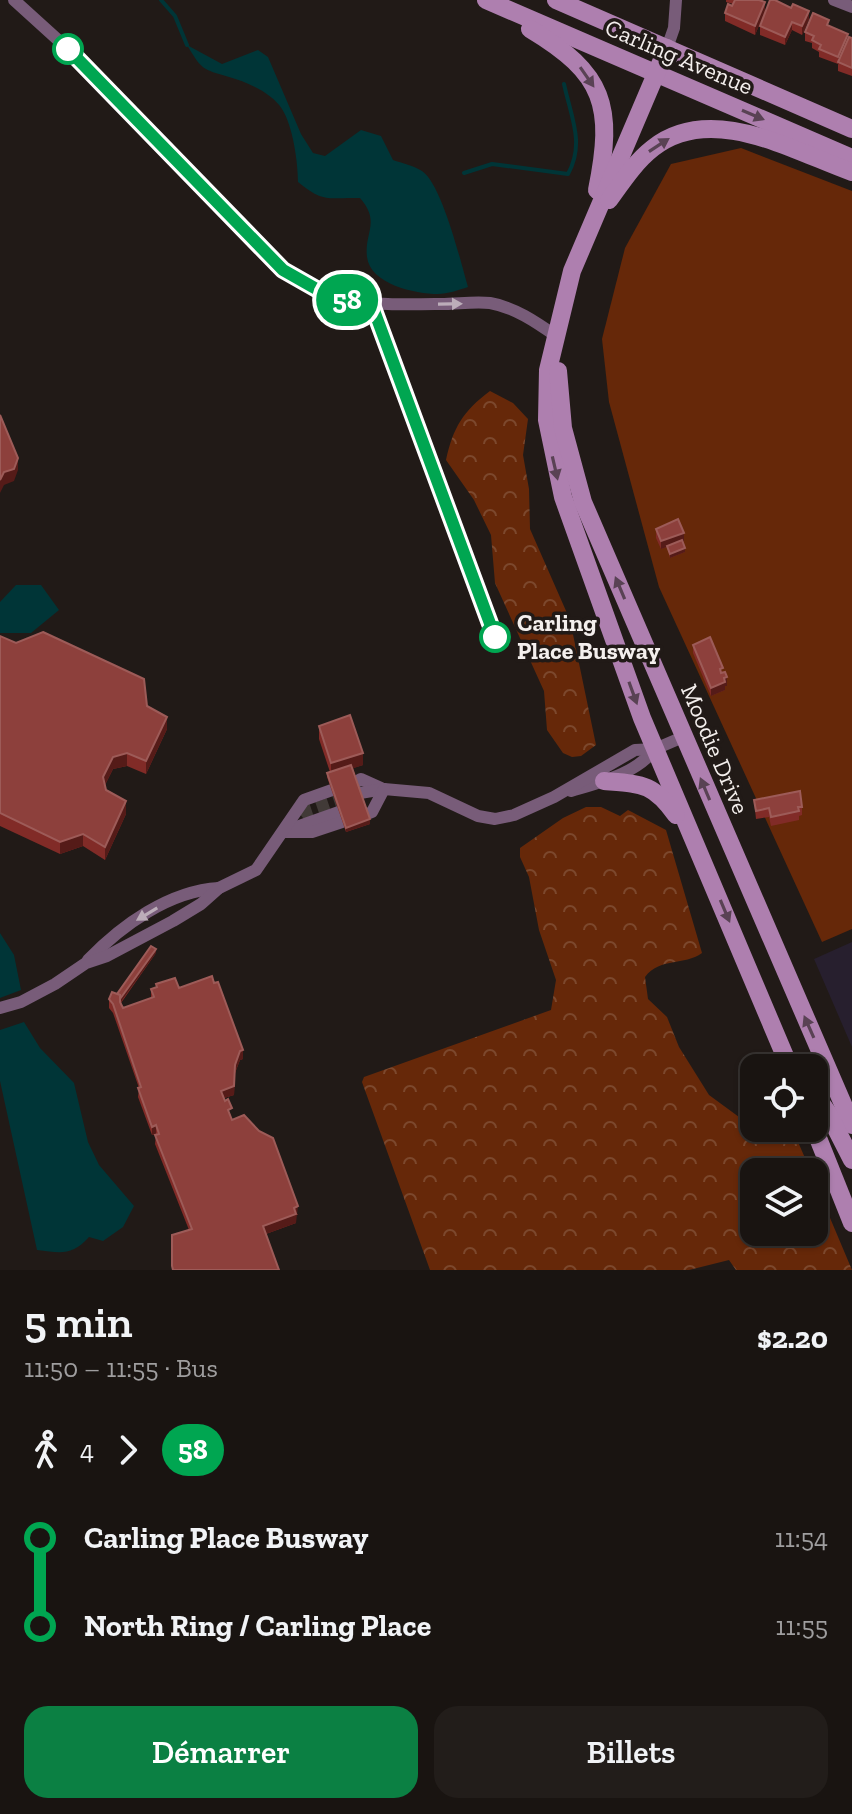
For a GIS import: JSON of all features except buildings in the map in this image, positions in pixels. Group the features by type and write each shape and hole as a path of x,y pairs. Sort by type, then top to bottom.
{"main road":[{"path":"479,0 554,44 575,60 597,91 605,136 590,225"},
{"name":"Carling Avenue","path":"486,0 852,158"},
{"name":"Carling Avenue","path":"556,0 852,129"},
{"name":"Moodie Drive","path":"667,48 569,280 548,370 547,408 557,476 655,749 784,1054"},
{"path":"590,225 640,160 666,139 683,134 716,129 746,133 852,172"},
{"name":"Moodie Drive","path":"556,336 563,428 577,484 852,1125"},
{"path":"604,781 647,785 655,790 663,796 694,839"},
{"path":"782,1049 786,1054"},
{"path":"828,1113 852,1160"},
{"path":"820,1142 852,1223"}],"street":[{"path":"14,0 68,49 268,258 299,280 327,295 372,305 489,303 512,310 556,336"},
{"path":"667,48 674,28 676,0"},
{"path":"834,0 852,7"},
{"path":"384,789 361,798 361,779 384,789 429,793 478,816 495,819 514,815 554,797 635,750 655,749 683,737"},
{"path":"554,797 604,781 644,763 655,749"},
{"path":"86,963 107,956 173,921 201,904 219,888 256,870 304,800 332,790"},
{"path":"284,832 341,817"},
{"path":"0,1008 21,1002 55,984 86,963 114,934 156,908 196,889 219,888"}],"shaded area":[{"path":"852,942 852,1047 814,959"}],"green space":[{"path":"741,148 852,191 852,929 822,942 659,587 609,402 602,339 625,248 671,164"},
{"path":"490,391 513,403 528,419 523,455 529,489 530,529 570,620 596,745 581,756 572,757 563,753 547,730 544,691 495,583 491,535 474,500 446,460 460,421"},
{"path":"586,807 601,807 620,816 628,810 666,830 702,953 651,971 645,977 648,999 667,1017 679,1047 709,1095 740,1118 740,1142 798,1142 805,1158 740,1158 740,1246 828,1246 828,1213 852,1270 736,1270 729,1260 689,1270 430,1270 362,1082 364,1077 551,1010 556,980 539,930 520,848 563,818"}],"water":[{"path":"187,45 222,64 258,50 268,57 301,134 313,153 325,156 361,130 381,136 393,160 422,171 437,191 468,287 442,294 428,294 395,286 376,274 367,257 370,214 360,198 321,196 298,182 292,135 278,103 251,85 204,67"},
{"path":"16,585 41,585 59,610 31,633 0,633 0,602"},
{"path":"0,933 14,955 21,990 0,998"},
{"path":"24,1022 40,1048 74,1083 88,1142 99,1165 134,1206 123,1227 103,1241 89,1237 66,1252 37,1250 0,1081 0,1030"}],"waterway":[{"path":"161,0 175,16 187,45"},
{"path":"464,173 492,164 568,174 576,152 576,141 564,84"}],"tunnel":[{"path":"288,828 308,811 349,797"}],"bus line":[{"name":"58","path":"68,49 268,258 327,295 372,305 495,637"}],"place":[{"name":"Carling Place Busway","path":"495,637"}]}
